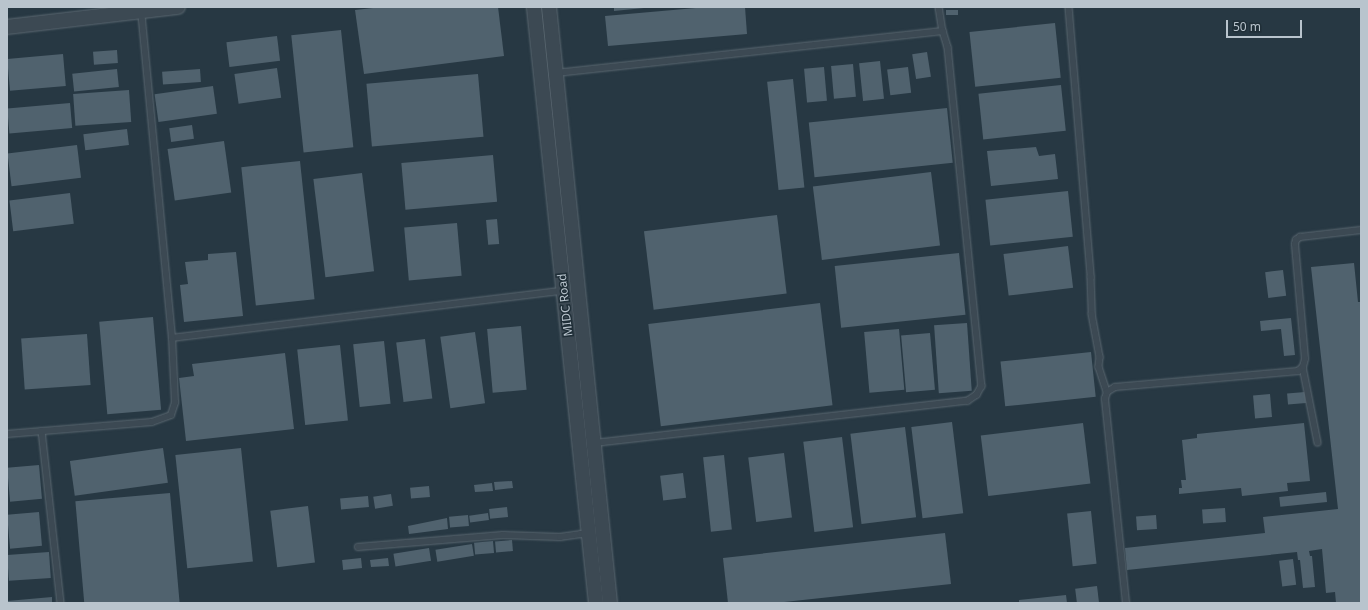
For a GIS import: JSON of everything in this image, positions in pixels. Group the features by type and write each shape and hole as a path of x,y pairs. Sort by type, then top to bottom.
{"street":[{"path":"7,27 178,7"},
{"name":"MIDC Road","path":"534,7 570,290 593,444 610,603"},
{"name":"MIDC Road","path":"549,7 570,290 596,603"}],"lane":[{"path":"593,444 968,401 976,395 982,386 948,47 943,31 939,7"},
{"path":"1069,7 1091,277 1092,314 1100,357 1099,367 1107,392 1105,399 1126,603"},
{"path":"7,434 152,422 171,415 175,404 172,338 141,11"},
{"path":"555,73 943,31"},
{"path":"1318,442 1303,367 1305,359 1294,244 1300,237 1361,230"},
{"path":"172,338 570,290"},
{"path":"1107,392 1115,387 1298,371 1303,367"},
{"path":"42,431 61,603"},
{"path":"358,547 503,535 560,537 581,534 590,535"}],"building":[{"path":"382,7 498,7 504,56 364,74 355,10"},
{"path":"614,7 643,7 644,8 614,11"},
{"path":"707,7 745,7 747,34 608,46 605,16"},
{"path":"946,10 958,10 958,15 946,15"},
{"path":"1055,23 1061,78 975,87 969,32"},
{"path":"341,30 353,147 304,153 291,35"},
{"path":"277,36 280,61 229,67 226,42"},
{"path":"117,50 118,63 94,65 93,52"},
{"path":"927,52 931,77 916,79 912,54"},
{"path":"63,54 66,86 10,91 7,59"},
{"path":"880,61 884,99 863,101 859,63"},
{"path":"853,64 856,97 834,99 831,66"},
{"path":"824,67 827,101 807,103 804,69"},
{"path":"908,67 911,93 890,95 887,70"},
{"path":"277,68 281,98 239,104 234,74"},
{"path":"117,69 119,87 74,92 72,74"},
{"path":"200,69 201,82 163,85 162,72"},
{"path":"478,74 483,137 372,147 366,84"},
{"path":"793,79 804,187 779,190 767,82"},
{"path":"1061,85 1066,131 983,139 978,94"},
{"path":"213,86 217,114 158,122 155,94"},
{"path":"129,90 131,122 75,126 73,94"},
{"path":"70,103 72,128 9,133 7,108"},
{"path":"947,108 953,163 815,177 809,123"},
{"path":"192,125 194,139 171,142 169,128"},
{"path":"127,129 129,145 85,150 83,134"},
{"path":"224,141 231,192 175,200 168,149"},
{"path":"77,145 81,178 12,186 8,154"},
{"path":"1036,147 1039,156 1055,154 1058,179 991,186 987,151"},
{"path":"493,155 497,202 405,210 401,163"},
{"path":"300,161 315,299 256,305 241,167"},
{"path":"931,172 940,245 822,260 813,187"},
{"path":"362,173 374,271 325,277 313,179"},
{"path":"1068,191 1073,237 990,245 985,200"},
{"path":"70,193 74,224 13,231 9,200"},
{"path":"777,215 787,293 654,310 644,231"},
{"path":"497,219 499,244 488,245 486,220"},
{"path":"457,223 462,276 409,280 404,228"},
{"path":"1068,246 1073,288 1009,296 1003,254"},
{"path":"236,252 243,316 184,322 180,285 188,284 185,262 208,260 208,254"},
{"path":"959,253 965,315 841,328 835,266"},
{"path":"1354,263 1358,302 1361,302 1361,603 1336,603 1335,592 1326,593 1322,549 1309,551 1310,556 1312,556 1315,587 1303,588 1300,560 1298,560 1297,552 1127,570 1125,548 1265,533 1263,517 1338,509 1311,267"},
{"path":"1283,270 1286,296 1268,298 1265,272"},
{"path":"820,303 833,405 661,426 648,324"},
{"path":"153,317 161,410 107,414 99,322"},
{"path":"1291,318 1295,355 1284,356 1281,329 1261,331 1260,321"},
{"path":"967,323 972,391 939,393 934,325"},
{"path":"521,326 527,390 493,393 487,329"},
{"path":"899,329 904,390 869,393 864,332"},
{"path":"475,332 485,403 450,408 440,337"},
{"path":"930,333 935,390 906,392 901,336"},
{"path":"87,334 91,385 25,389 21,339"},
{"path":"425,339 432,399 404,402 396,343"},
{"path":"384,341 391,404 360,407 353,344"},
{"path":"340,345 348,421 305,425 297,349"},
{"path":"1091,352 1096,397 1005,406 1000,362"},
{"path":"285,353 294,429 186,441 179,378 194,376 192,364"},
{"path":"1305,392 1306,403 1288,405 1287,394"},
{"path":"1270,394 1272,417 1255,418 1253,395"},
{"path":"952,422 963,513 923,518 911,427"},
{"path":"1083,423 1090,484 988,496 981,436"},
{"path":"1304,423 1310,481 1287,483 1288,491 1242,496 1241,488 1179,494 1179,488 1182,488 1181,480 1186,480 1182,440 1197,438 1197,434"},
{"path":"905,427 916,517 862,524 850,434"},
{"path":"842,437 853,527 814,532 803,442"},
{"path":"163,448 168,483 75,496 70,461"},
{"path":"241,448 253,561 187,568 175,455"},
{"path":"784,453 792,518 756,522 748,457"},
{"path":"724,455 732,530 711,532 703,457"},
{"path":"39,465 42,499 10,502 7,468"},
{"path":"683,473 686,498 663,501 660,476"},
{"path":"512,481 513,488 495,490 494,482"},
{"path":"492,483 493,491 475,492 474,485"},
{"path":"429,486 430,497 411,499 410,488"},
{"path":"1326,492 1327,502 1280,507 1279,497"},
{"path":"170,493 180,603 84,603 75,501"},
{"path":"391,494 393,506 375,509 373,497"},
{"path":"368,496 369,507 341,509 340,498"},
{"path":"308,506 315,563 277,567 270,511"},
{"path":"507,507 508,517 490,519 489,509"},
{"path":"1225,508 1226,522 1203,524 1202,510"},
{"path":"1091,511 1097,564 1073,566 1067,514"},
{"path":"39,512 42,546 10,549 7,515"},
{"path":"488,513 489,520 470,523 469,516"},
{"path":"468,515 469,526 450,528 449,517"},
{"path":"1156,515 1157,529 1137,530 1136,516"},
{"path":"447,518 448,529 409,534 408,526"},
{"path":"945,533 951,584 775,603 728,603 723,558"},
{"path":"512,540 513,551 496,552 495,541"},
{"path":"493,541 494,553 475,555 474,543"},
{"path":"472,544 474,556 437,562 435,550"},
{"path":"429,548 431,561 395,566 393,554"},
{"path":"49,552 51,578 9,581 7,555"},
{"path":"361,558 362,568 343,570 342,560"},
{"path":"388,558 389,566 371,567 370,560"},
{"path":"1293,559 1296,585 1282,587 1279,561"},
{"path":"1097,586 1099,602 1077,603 1075,589"},
{"path":"1066,595 1067,603 1019,603 1019,600"},
{"path":"52,597 52,603 7,603 7,601"}]}
